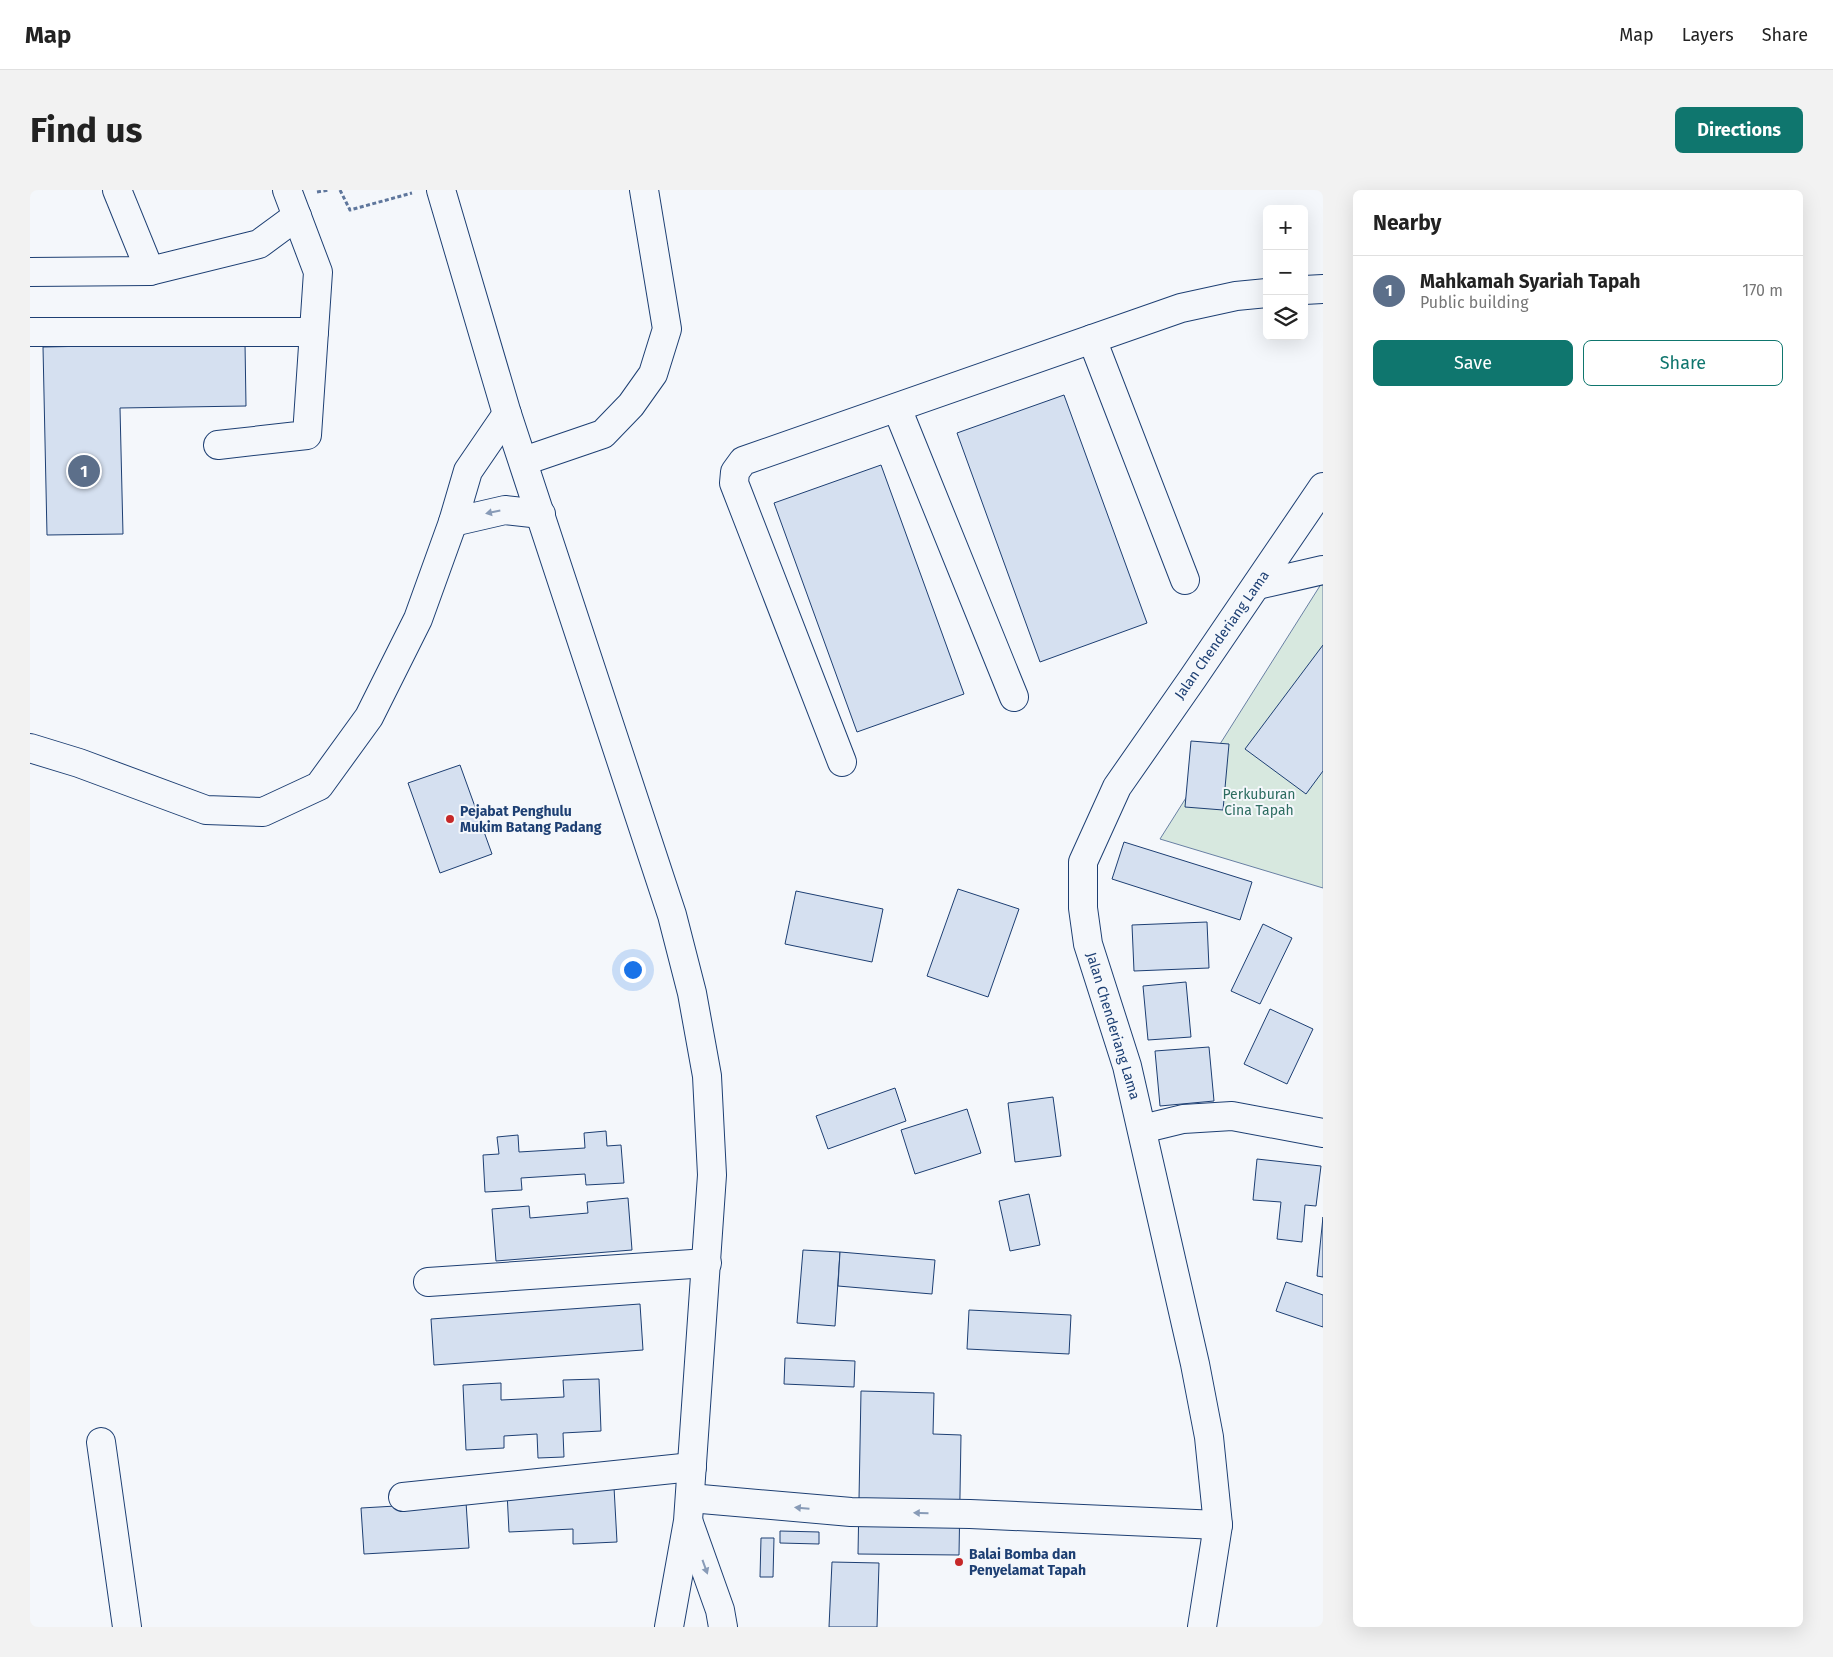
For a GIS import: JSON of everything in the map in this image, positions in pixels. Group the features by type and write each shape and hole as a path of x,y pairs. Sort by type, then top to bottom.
{"main road":[{"path":"117,190 150,271"},
{"path":"218,445 307,435 318,272 287,190"},
{"path":"441,190 507,414 672,915 692,992 707,1086 712,1175 707,1263 689,1510 669,1627"},
{"path":"524,461 603,434 631,405 653,374 668,329 644,190"},
{"path":"30,272 150,271 259,244 297,216"},
{"path":"1308,290 1323,289"},
{"path":"842,762 734,483 735,472 743,461 1181,308 1236,296 1263,293"},
{"path":"30,332 314,332"},
{"path":"1092,340 1184,580"},
{"path":"897,408 1014,697"},
{"path":"30,748 79,763 206,810 264,812 318,786 369,717 418,619 453,522 468,471 507,414"},
{"name":"Jalan Chenderiang Lama","path":"1202,1627 1218,1525 1209,1436 1195,1364 1142,1129 1126,1066 1088,944 1083,908 1083,862 1117,787 1323,487"},
{"path":"453,522 505,510 541,514"},
{"path":"1257,585 1323,570"},
{"path":"1142,1129 1183,1119 1232,1116 1323,1133"},
{"path":"428,1282 707,1263"},
{"path":"101,1442 127,1627"},
{"path":"403,1497 692,1467"},
{"path":"689,1510 970,1514 1218,1525"},
{"path":"689,1510 720,1610 723,1627"}],"path":[{"path":"340,190 350,210 415,192"}],"green space":[{"name":"Perkuburan Cina Tapah","path":"1323,581 1323,888 1160,839"}],"building":[{"path":"245,343 246,406 120,408 123,534 47,535 43,347"},
{"path":"1064,395 1147,623 1040,662 957,433"},
{"path":"881,465 964,694 857,732 774,503"},
{"path":"1323,645 1323,771 1306,794 1245,749"},
{"path":"1191,741 1229,744 1223,810 1185,807"},
{"name":"Pejabat Penghulu Mukim Batang Padang","path":"460,765 492,854 440,873 408,783"},
{"path":"1124,842 1252,882 1240,920 1112,879"},
{"path":"958,889 1019,909 988,997 927,976"},
{"path":"796,891 883,909 872,962 785,944"},
{"path":"1207,922 1209,968 1134,971 1132,925"},
{"path":"1263,924 1292,938 1260,1004 1231,991"},
{"path":"1186,982 1191,1037 1148,1040 1143,986"},
{"path":"1270,1009 1313,1029 1287,1084 1244,1064"},
{"path":"1209,1047 1214,1101 1160,1106 1155,1051"},
{"path":"895,1088 906,1121 828,1149 816,1116"},
{"path":"1053,1097 1061,1156 1015,1162 1008,1103"},
{"path":"967,1109 981,1153 915,1174 901,1130"},
{"path":"606,1131 607,1146 621,1145 624,1183 586,1185 585,1174 521,1178 522,1190 485,1192 483,1155 499,1154 497,1137 518,1135 519,1152 585,1148 584,1133"},
{"path":"1257,1159 1321,1166 1316,1206 1305,1205 1302,1242 1277,1239 1281,1202 1253,1200"},
{"path":"1029,1194 1040,1245 1010,1251 999,1201"},
{"path":"628,1198 632,1250 496,1261 492,1209 529,1206 530,1218 588,1213 587,1202"},
{"path":"1323,1217 1323,1277 1317,1276"},
{"path":"803,1250 840,1252 835,1326 797,1323"},
{"path":"840,1252 935,1260 932,1294 838,1286"},
{"path":"1286,1282 1323,1295 1323,1327 1276,1311"},
{"path":"640,1304 643,1350 434,1365 431,1319"},
{"path":"969,1310 1071,1315 1069,1354 967,1349"},
{"path":"785,1358 855,1361 854,1387 784,1384"},
{"path":"599,1379 601,1431 563,1433 564,1457 538,1458 537,1434 504,1436 504,1448 466,1450 463,1385 501,1383 501,1400 564,1397 563,1380"},
{"path":"861,1391 934,1393 933,1434 961,1435 959,1555 858,1554"},
{"path":"614,1487 617,1542 573,1544 573,1529 509,1532 507,1492"},
{"path":"466,1502 469,1548 364,1554 361,1508"},
{"path":"780,1531 819,1532 819,1544 780,1543"},
{"path":"761,1538 774,1538 773,1577 760,1577"},
{"path":"832,1562 879,1563 877,1627 829,1627"}],"place":[{"name":"Mahkamah Syariah Tapah","path":"84,471"},
{"name":"Pejabat Penghulu Mukim Batang Padang","path":"450,819"},
{"name":"Balai Bomba dan Penyelamat Tapah","path":"959,1562"}]}
